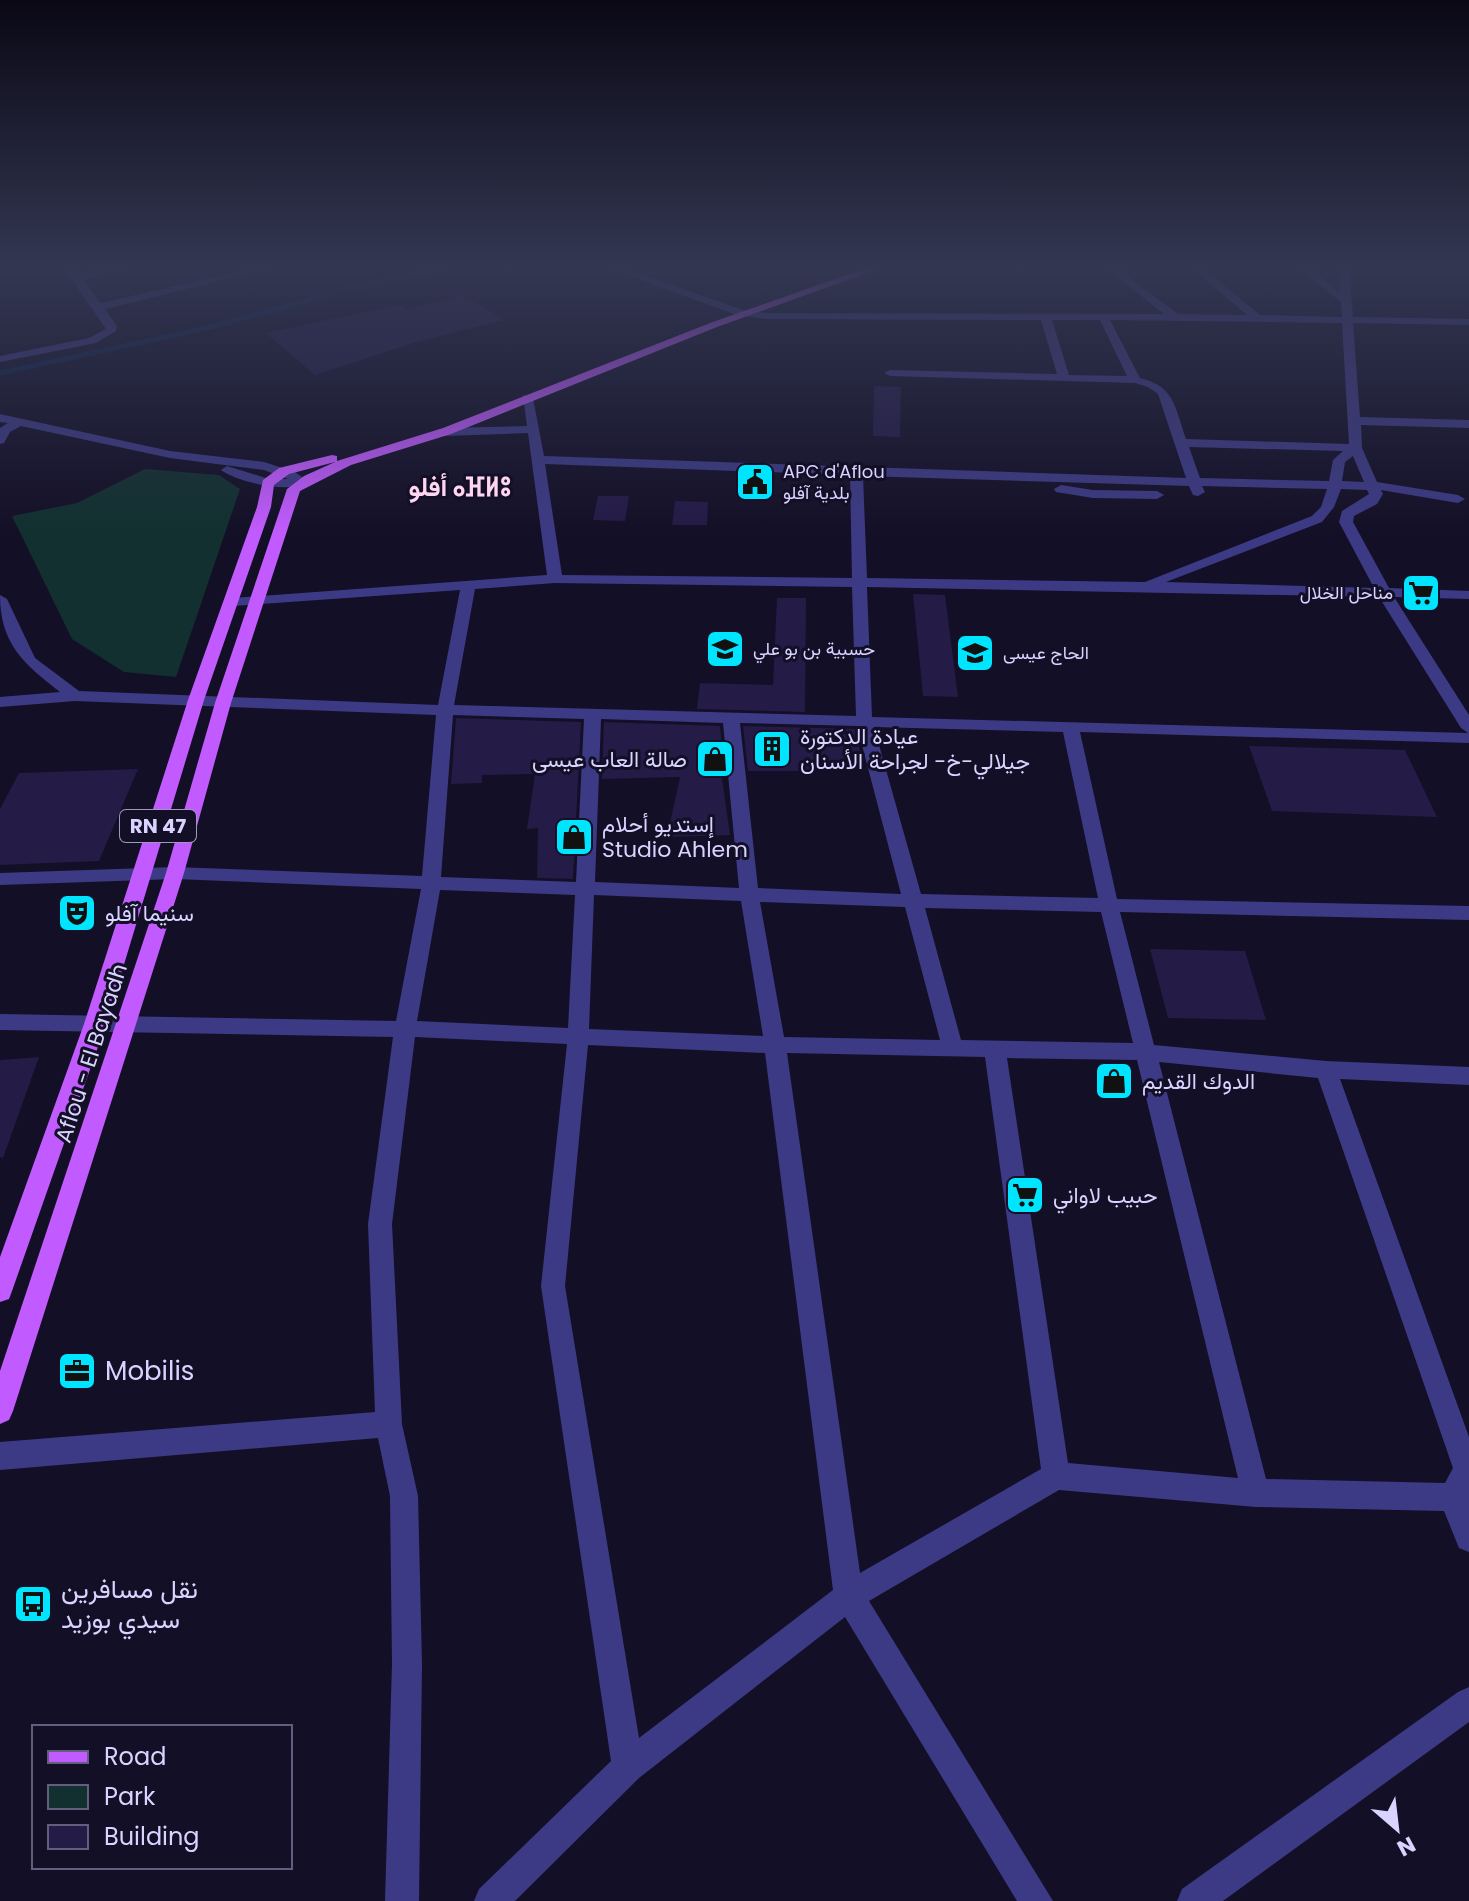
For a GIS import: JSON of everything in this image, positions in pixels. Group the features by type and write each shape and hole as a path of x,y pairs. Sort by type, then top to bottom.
{"main road":[{"path":"302,482 444,432 631,357"},
{"path":"268,483 284,471 313,462 391,449"},
{"name":"Aflou - El Bayadh","path":"0,1411 175,873 223,703 289,497 302,482"},
{"name":"Aflou - El Bayadh","path":"0,1291 95,1024 144,875 196,700 264,507 268,483"}],"street":[{"path":"1058,357 1064,377"},
{"path":"1123,357 1135,380"},
{"path":"1350,357 1356,448 1374,492"},
{"path":"890,373 1135,380 1163,392 1197,489"},
{"path":"527,398 540,460 555,579"},
{"path":"0,418 197,460 268,483 302,482"},
{"path":"1354,421 1469,424"},
{"path":"0,440 5,430 20,422"},
{"path":"444,432 534,429"},
{"path":"1181,443 1356,448"},
{"path":"1143,586 1308,524 1322,515 1333,492 1339,460 1356,448"},
{"path":"197,460 254,464 284,471 302,482"},
{"path":"540,460 1031,478 1084,493 1197,489 1374,492 1463,500"},
{"path":"856,472 864,720 953,1049"},
{"path":"1374,492 1345,518 1383,591 1469,728"},
{"path":"1197,565 1219,589"},
{"path":"233,602 555,579 1143,586 1469,595"},
{"path":"402,1901 407,1664 404,1496 389,1424 380,1224 405,1029 431,885 445,710 468,585"},
{"path":"0,599 28,660 75,696"},
{"path":"0,702 75,696 445,710 1469,738"},
{"path":"593,712 578,1036 553,1286 628,1767"},
{"path":"731,716 749,894 775,1045 849,1596 1036,1901"},
{"path":"1070,726 1109,906 1256,1493"},
{"path":"0,879 175,873 913,901 1469,913"},
{"path":"0,1022 405,1029 775,1045 1145,1052 1326,1070 1469,1076"},
{"path":"995,1050 1056,1476"},
{"path":"1326,1070 1467,1466 1453,1497 1469,1538"},
{"path":"0,1456 389,1424"},
{"path":"491,1901 628,1767 849,1596 1056,1476 1256,1493 1453,1497"},
{"path":"1194,1901 1469,1703"}],"green space":[{"path":"145,469 219,475 240,489 176,677 124,672 72,639 12,516 77,503"}],"building":[{"path":"294,357 371,357 315,375"},
{"path":"874,386 901,387 900,437 873,436"},
{"path":"598,496 629,496 625,521 593,520"},
{"path":"675,501 708,502 707,525 672,525"},
{"path":"913,594 945,595 958,697 923,696"},
{"path":"777,598 806,598 805,712 697,709 700,683 773,685"},
{"path":"456,718 581,722 573,879 537,878 538,828 527,829 535,774 482,775 482,783 451,784"},
{"path":"604,722 720,726 725,778 722,778 730,835 667,837 680,777 602,779"},
{"path":"743,726 855,729 863,765 798,771 748,771"},
{"path":"1249,746 1405,750 1437,817 1272,811"},
{"path":"138,769 99,861 0,865 0,809 19,773"},
{"path":"1150,949 1245,951 1266,1020 1168,1018"},
{"path":"39,1057 3,1158 0,1157 0,1060"}],"waterway":[{"path":"0,373 75,357"}],"place":[{"name":"APC d'Aflou بلدية آفلو","path":"755,482"},
{"name":"مناحل الخلال","path":"1421,593"},
{"name":"حسبية بن بو علي","path":"725,649"},
{"name":"الحاج عيسى","path":"975,653"},
{"name":"عيادة الدكتورة جيلالي-خ- لجراحة الأسنان","path":"772,749"},
{"name":"صالة العاب عيسى","path":"715,759"},
{"name":"إستديو أحلام Studio Ahlem","path":"574,837"},
{"name":"سنيما آفلو","path":"77,913"},
{"name":"الدوك القديم","path":"1114,1081"},
{"name":"حبيب لاواني","path":"1025,1195"},
{"name":"Mobilis","path":"77,1371"},
{"name":"نقل مسافرين سيدي بوزيد","path":"33,1604"}],"district":[{"name":"أفلو ⴰⴼⵍⵓ","path":"460,487"}]}
